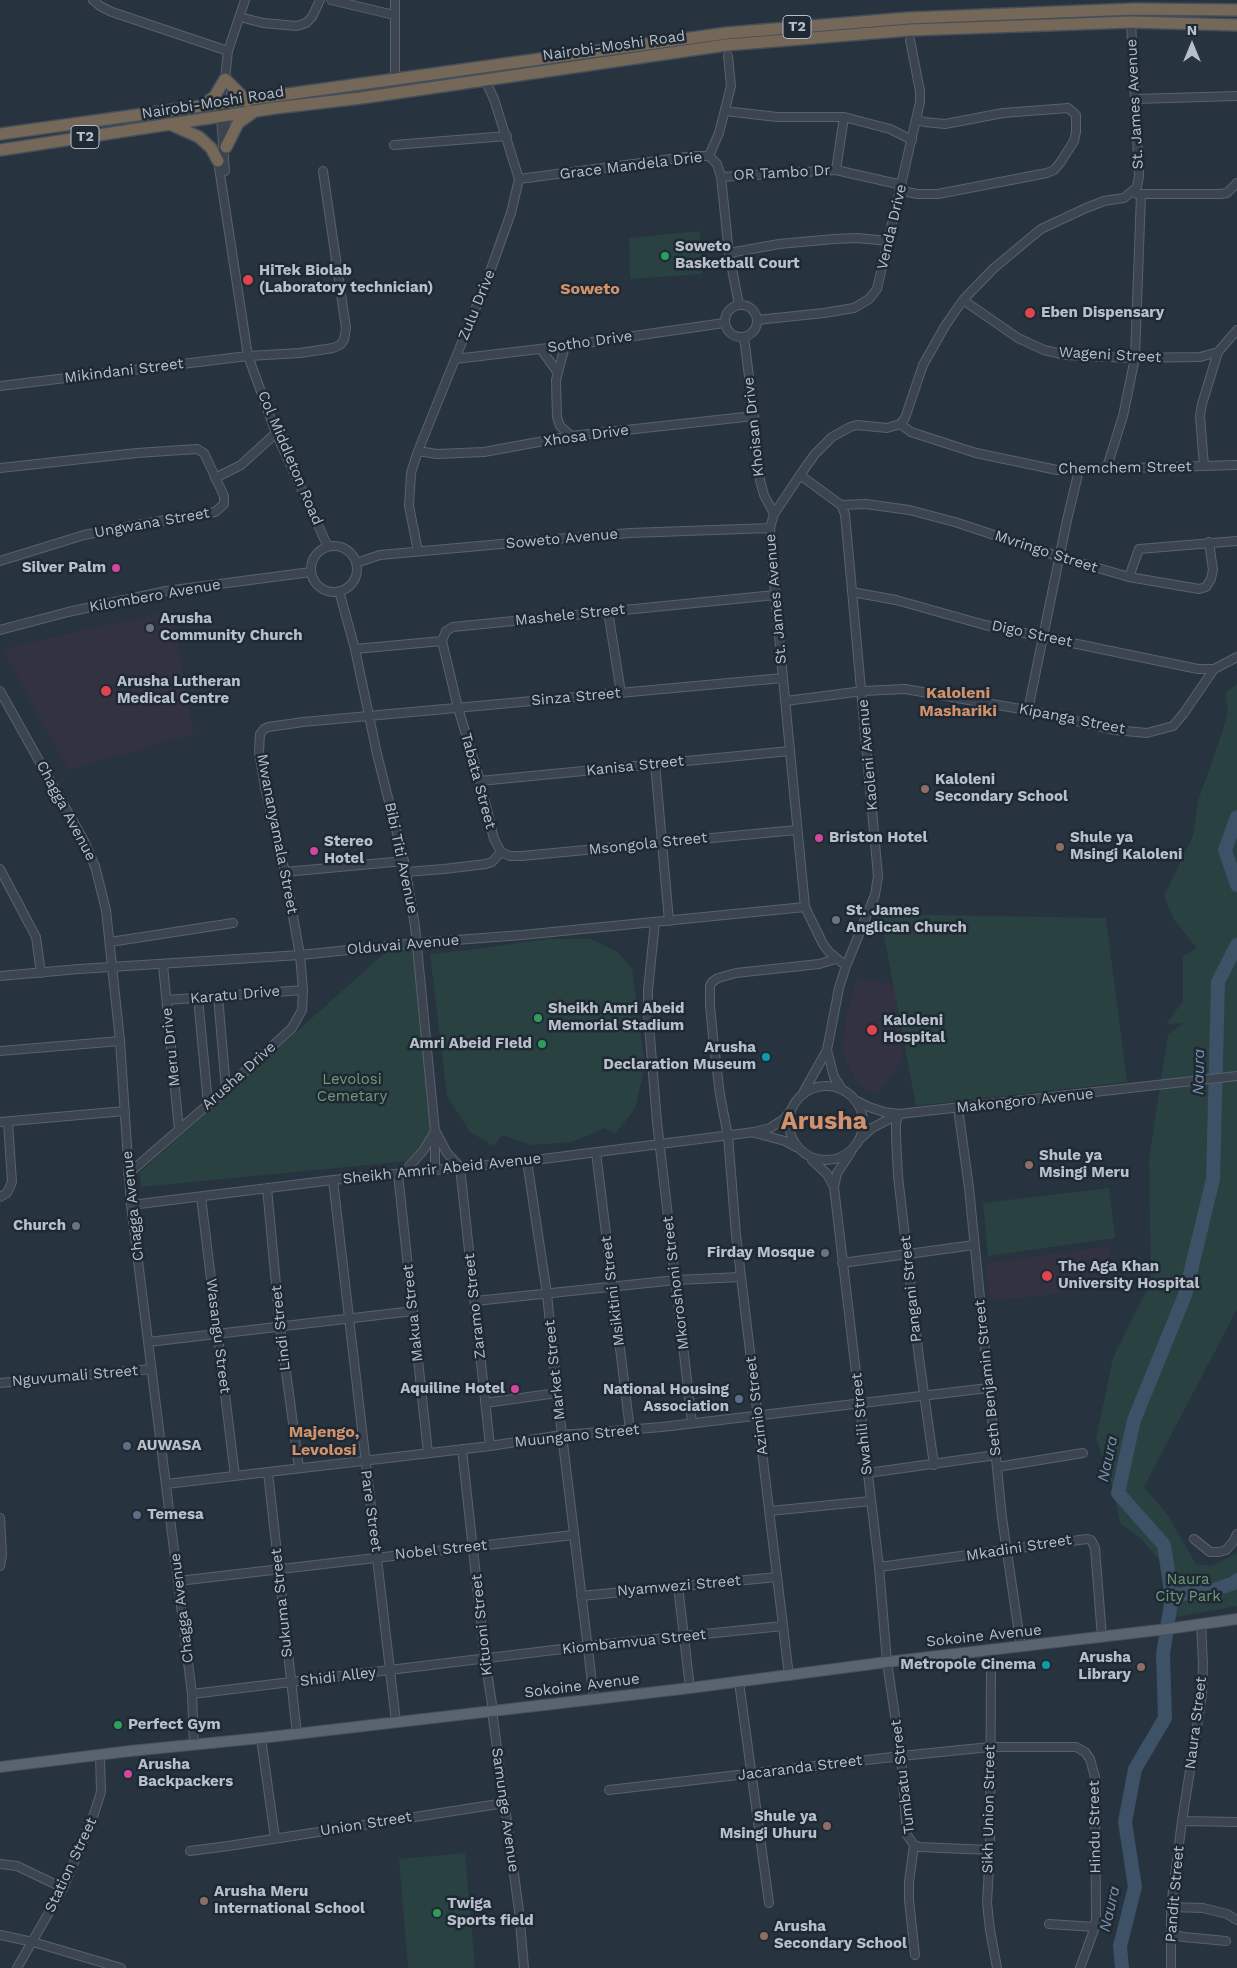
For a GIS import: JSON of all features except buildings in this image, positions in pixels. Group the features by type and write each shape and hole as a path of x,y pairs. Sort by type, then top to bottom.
{"highway":[{"name":"Nairobi-Moshi Road","path":"0,150 170,124 223,110 247,101 727,33 890,19 1134,9 1237,10"},
{"name":"Nairobi-Moshi Road","path":"0,134 200,106 223,110 256,111 736,45 910,30 1131,22 1237,25"},
{"path":"200,106 215,96 226,79 247,101"},
{"path":"226,147 238,123 256,111"},
{"path":"170,124 199,137 211,148 218,161"}],"main road":[{"name":"Sokoine Avenue","path":"0,1767 690,1688 1237,1619"}],"street":[{"path":"93,0 112,12 228,51"},
{"path":"223,110 228,51 245,0"},
{"path":"240,17 263,23 297,26 306,23 312,17 320,0"},
{"path":"331,0 394,16"},
{"path":"395,0 395,79"},
{"name":"St. James Avenue","path":"1131,22 1139,176 1137,187 1131,194"},
{"name":"Venda Drive","path":"757,320 854,308 869,299 877,289 917,118 920,91 910,40"},
{"path":"709,156 719,133 731,86 728,56"},
{"name":"Zulu Drive","path":"418,551 409,506 409,488 418,451 490,272 511,213 519,179 494,99 484,80"},
{"path":"1135,99 1237,96"},
{"name":"OR Tambo Dr","path":"721,177 836,170 918,194 938,194 1047,173 1054,170 1069,150 1076,132 1077,120 1072,110 1061,108 1003,113 945,124 924,122 917,118"},
{"name":"Col Middleton Road","path":"223,110 226,147 224,192"},
{"name":"Col Middleton Road","path":"223,110 225,171"},
{"path":"725,111 776,117 844,117 878,125 912,140"},
{"path":"836,170 844,117"},
{"path":"394,145 507,136"},
{"name":"Grace Mandela Drie","path":"519,179 694,156 709,156 717,164 721,177 729,253 738,305"},
{"path":"218,161 225,171"},
{"name":"Col Middleton Road","path":"218,161 248,356 276,433 328,547"},
{"name":"Mikindani Street","path":"0,386 248,356 300,353 333,348 340,345 344,340 346,328 323,171"},
{"path":"900,424 905,418 923,365 945,326 963,300 994,268 1041,229 1086,208 1124,198 1131,194 1220,194 1227,192 1237,183"},
{"path":"1107,468 1124,416 1135,358 1141,194"},
{"path":"729,253 779,244 834,239 857,238 889,241"},
{"name":"Wageni Street","path":"963,300 1018,338 1044,350 1066,355 1135,358 1200,357 1215,354"},
{"path":"738,305 752,308 757,320 756,328 753,332 744,337 733,336 724,323 727,312 738,305"},
{"name":"Sotho Drive","path":"455,359 565,346 724,323"},
{"path":"1204,466 1200,416 1202,404 1215,354 1237,330"},
{"name":"Khoisan Drive","path":"744,337 760,480 764,494 774,514"},
{"path":"565,346 556,380 557,417 560,426 571,436"},
{"path":"541,349 558,373"},
{"name":"Xhosa Drive","path":"418,451 437,454 484,452 571,436 754,416"},
{"name":"St. James Avenue","path":"846,966 836,959 823,944 805,907 796,830 770,528 774,514 800,475 815,454 832,437 843,430 857,425 887,428 900,424"},
{"name":"Chemchem Street","path":"900,424 911,432 976,453 1057,470 1237,465"},
{"path":"215,478 241,465 276,433"},
{"name":"Ungwana Street","path":"0,468 197,448 204,452 224,496 224,504 215,512 148,522 84,535 0,561"},
{"path":"1028,710 1079,470"},
{"path":"800,475 841,505"},
{"name":"Mvringo Street","path":"841,505 866,504 909,510 955,522 1060,557 1129,577 1199,589 1206,587 1210,583 1213,570 1209,542"},
{"name":"Kaoleni Avenue","path":"804,1093 827,1050 834,1008 846,966 875,895 878,876 863,691 845,514 841,505"},
{"name":"Soweto Avenue","path":"356,563 380,555 418,551 630,534 770,528"},
{"path":"1129,577 1139,549 1237,541"},
{"path":"337,546 345,549 352,555 356,563 357,569 354,580 345,589 339,591 324,589 318,585 311,572 313,559 322,549 328,547 337,546"},
{"name":"Kilombero Avenue","path":"0,630 68,612 166,591 311,572"},
{"name":"Bibi Titi Avenue","path":"339,591 355,649 369,717 404,861 418,943 435,1130 435,1169"},
{"name":"Digo Street","path":"852,592 896,600 985,624 1044,637 1198,668 1214,668"},
{"name":"Mashele Street","path":"442,640 446,631 453,627 775,596"},
{"path":"608,611 621,693"},
{"path":"355,649 442,640 458,708"},
{"path":"1214,668 1237,657"},
{"name":"Kipanga Street","path":"786,701 863,691 905,689 1028,710 1114,730 1147,733 1173,726 1214,668"},
{"name":"Sinza Street","path":"369,717 783,678"},
{"name":"Chagga Avenue","path":"0,692 84,841 98,879 106,910 120,1041 131,1206 192,1694 194,1745"},
{"name":"Tabata Street","path":"458,708 480,781 494,839 501,852"},
{"name":"Mwananyamala Street","path":"300,955 285,872 265,787 259,752 260,734 268,727 369,717"},
{"name":"Kanisa Street","path":"480,781 790,751"},
{"path":"655,764 668,921"},
{"name":"Msongola Street","path":"501,852 510,856 522,856 796,830"},
{"path":"406,872 444,870 486,864 492,862 501,852"},
{"path":"285,872 404,861"},
{"path":"0,869 4,882 36,937 41,973"},
{"name":"Olduvai Avenue","path":"0,976 300,955 805,907"},
{"name":"Mkoroshoni Street","path":"655,922 648,990 648,1013 660,1144 692,1422"},
{"path":"110,942 233,923"},
{"name":"Arusha Drive","path":"128,1174 226,1089 292,1028 302,1010 303,990 300,955"},
{"name":"Azimio Street","path":"789,1676 741,1277 728,1136 720,1095 710,1005 712,982 718,978 736,972 819,964 836,959"},
{"name":"Meru Drive","path":"163,965 179,1130"},
{"name":"Karatu Drive","path":"166,1000 303,990"},
{"path":"218,996 226,1089"},
{"path":"198,998 208,1104"},
{"path":"0,1051 120,1041"},
{"name":"Kaoleni Avenue","path":"827,1050 834,1077 842,1090"},
{"name":"Makongoro Avenue","path":"855,1100 876,1110 899,1114 1237,1076"},
{"path":"754,1132 770,1128 784,1119 804,1093 818,1087 830,1086 842,1090 855,1100 861,1108 864,1128 861,1138"},
{"name":"Seth Benjamin Street","path":"958,1108 1006,1551 1021,1647"},
{"path":"791,1110 789,1130 798,1148"},
{"path":"0,1197 7,1192 12,1182 4,1122 125,1111"},
{"path":"806,1155 817,1160 829,1161 840,1158 851,1152 861,1138 879,1124 899,1114"},
{"name":"Pangani Street","path":"899,1114 896,1123 897,1157 924,1395 934,1465"},
{"path":"435,1130 447,1153 460,1167"},
{"path":"401,1173 423,1151 435,1130"},
{"path":"754,1132 785,1141 798,1148 827,1174 834,1187"},
{"name":"Sheikh Amrir Abeid Avenue","path":"131,1206 333,1180 527,1161 754,1132"},
{"name":"Msikitini Street","path":"596,1152 630,1430"},
{"name":"Swahili Street","path":"851,1152 838,1174 834,1187 872,1501 887,1662"},
{"name":"Market Street","path":"527,1161 547,1294 573,1536 594,1699"},
{"name":"Zaramo Street","path":"460,1167 490,1446"},
{"name":"Makua Street","path":"401,1173 428,1453"},
{"name":"Pare Street","path":"333,1180 364,1460 396,1722"},
{"name":"Lindi Street","path":"267,1188 280,1327 299,1468"},
{"name":"Wasangu Street","path":"201,1197 235,1476"},
{"path":"842,1263 974,1246"},
{"path":"475,1301 676,1280 741,1277"},
{"path":"148,1342 413,1311"},
{"name":"Nguvumali Street","path":"0,1383 151,1369"},
{"name":"Muungano Street","path":"166,1484 562,1436 630,1430 988,1388"},
{"path":"486,1403 557,1394"},
{"name":"Kituoni Street","path":"462,1449 492,1711"},
{"path":"997,1467 1082,1453"},
{"path":"868,1473 996,1455"},
{"name":"Sukuma Street","path":"268,1472 298,1734"},
{"path":"770,1511 872,1501"},
{"path":"0,1518 2,1555 0,1566"},
{"path":"1194,1539 1210,1552 1219,1552 1226,1550 1237,1534"},
{"name":"Nobel Street","path":"178,1581 573,1536"},
{"name":"Mkadini Street","path":"879,1567 1006,1551 1083,1538 1091,1540 1095,1548 1102,1637"},
{"name":"Nyamwezi Street","path":"581,1596 777,1577"},
{"path":"678,1586 690,1688"},
{"name":"Naura Street","path":"1182,1821 1202,1695 1201,1624"},
{"name":"Kiombamvua Street","path":"485,1659 587,1646 783,1626"},
{"name":"Sikh Union Street","path":"989,1650 991,1672 990,1850 987,1903 997,1968"},
{"name":"Shidi Alley","path":"192,1694 485,1659"},
{"name":"Tumbatu Street","path":"887,1662 901,1756 907,1835 914,1845 990,1850"},
{"path":"739,1682 769,1903"},
{"name":"Samunge Avenue","path":"492,1711 505,1803 524,1968"},
{"path":"260,1738 275,1838"},
{"name":"Jacaranda Street","path":"609,1790 990,1747"},
{"name":"Hindu Street","path":"990,1747 1076,1747 1085,1752 1090,1759 1095,1777 1095,1927 1080,1968"},
{"name":"Station Street","path":"17,1968 63,1888 98,1805 101,1782 100,1755"},
{"name":"Union Street","path":"190,1851 505,1803"},
{"path":"1182,1821 1237,1822"},
{"name":"Pandit Street","path":"1170,1968 1171,1907 1182,1821"},
{"path":"914,1845 909,1882 909,1900 915,1955"},
{"path":"0,1864 17,1866 63,1888"},
{"path":"1171,1907 1203,1908 1227,1914 1237,1920"},
{"path":"1049,1924 1095,1927"},
{"path":"1170,1934 1226,1941"},
{"path":"0,1935 33,1942 122,1968"}],"shaded area":[{"name":"Arusha Lutheran Medical Centre","path":"172,610 194,734 68,770 2,649"},
{"name":"Kaloleni Hospital","path":"857,977 895,985 902,1060 878,1095 858,1086 842,1051 847,1010"},
{"name":"The Aga Khan University Hospital","path":"1111,1246 1105,1289 990,1301 985,1263"}],"green space":[{"name":"Soweto Basketball Court","path":"700,231 702,274 630,279 629,238"},
{"name":"Naura City Park","path":"1237,684 1237,1309 1144,1487 1167,1514 1196,1564 1212,1566 1237,1553 1237,1606 1166,1619 1160,1561 1141,1539 1120,1523 1113,1488 1096,1439 1113,1358 1151,1281 1149,1159 1168,1034 1183,1023 1166,1024 1183,1001 1183,956 1197,948 1174,920 1164,896 1193,836 1198,801 1228,711 1225,693"},
{"path":"880,914 1106,918 1127,1082 916,1106"},
{"name":"Sheikh Amri Abeid Memorial Stadium","path":"547,939 591,939 618,952 632,969 645,1067 635,1109 615,1134 605,1128 572,1142 532,1145 502,1135 494,1146 470,1132 447,1096 430,954"},
{"name":"Levolosi Cemetary","path":"412,941 436,1129 409,1161 141,1187 140,1172 397,942"},
{"path":"1109,1188 1115,1238 988,1256 983,1203"},
{"name":"Twiga Sports field","path":"465,1853 475,1968 408,1968 399,1859"}],"waterway":[{"name":"Naura","path":"1237,817 1225,850 1237,885"},
{"name":"Naura","path":"1122,1968 1120,1946 1135,1887 1125,1822 1135,1769 1165,1718 1163,1654 1172,1597 1164,1545 1118,1493 1134,1420 1185,1295 1213,1179 1218,982 1237,945"},
{"path":"1172,1597 1191,1592 1211,1591 1234,1583 1237,1580"}],"place":[{"name":"Soweto Basketball Court","path":"665,256"},
{"name":"HiTek Biolab (Laboratory technician)","path":"248,280"},
{"name":"Eben Dispensary","path":"1030,313"},
{"name":"Silver Palm","path":"116,568"},
{"name":"Arusha Community Church","path":"150,628"},
{"name":"Arusha Lutheran Medical Centre","path":"106,691"},
{"name":"Kaloleni Secondary School","path":"925,789"},
{"name":"Briston Hotel","path":"819,838"},
{"name":"Shule ya Msingi Kaloleni","path":"1060,847"},
{"name":"Stereo Hotel","path":"314,851"},
{"name":"St. James Anglican Church","path":"836,920"},
{"name":"Sheikh Amri Abeid Memorial Stadium","path":"538,1018"},
{"name":"Kaloleni Hospital","path":"872,1030"},
{"name":"Amri Abeid FIeld","path":"542,1044"},
{"name":"Arusha Declaration Museum","path":"766,1057"},
{"name":"Shule ya Msingi Meru","path":"1029,1165"},
{"name":"Church","path":"76,1226"},
{"name":"Firday Mosque","path":"825,1253"},
{"name":"The Aga Khan University Hospital","path":"1047,1276"},
{"name":"Aquiline Hotel","path":"515,1389"},
{"name":"National Housing Association","path":"739,1399"},
{"name":"AUWASA","path":"127,1446"},
{"name":"Temesa","path":"137,1515"},
{"name":"Metropole Cinema","path":"1046,1665"},
{"name":"Arusha Library","path":"1141,1667"},
{"name":"Perfect Gym","path":"118,1725"},
{"name":"Arusha Backpackers","path":"128,1774"},
{"name":"Shule ya Msingi Uhuru","path":"827,1826"},
{"name":"Arusha Meru International School","path":"204,1901"},
{"name":"Twiga Sports field","path":"437,1913"},
{"name":"Arusha Secondary School","path":"764,1936"}],"district":[{"name":"Soweto","path":"590,289"},
{"name":"Kaloleni Mashariki","path":"958,702"},
{"name":"Arusha","path":"824,1122"},
{"name":"Majengo, Levolosi","path":"324,1441"}]}
